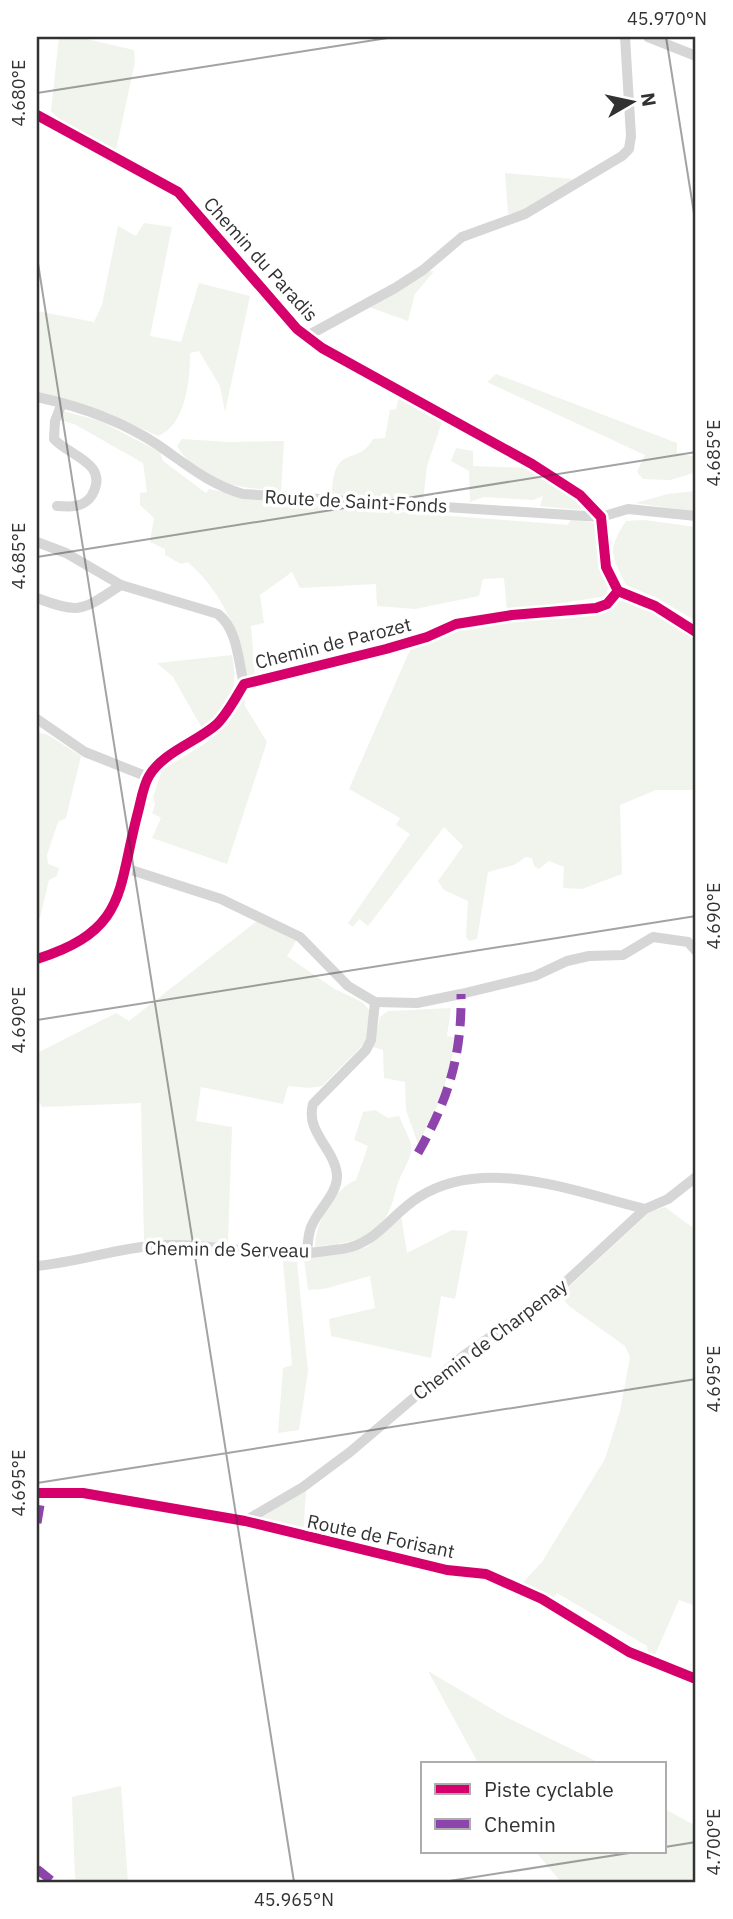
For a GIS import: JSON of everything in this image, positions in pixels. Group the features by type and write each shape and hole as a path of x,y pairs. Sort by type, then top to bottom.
{"street":[{"path":"307,336 395,288 423,270 462,237 525,214 622,156 629,149 631,136 625,37"},
{"path":"648,37 696,56"},
{"name":"Chemin du Paradis","path":"37,115 177,192 297,330 443,418 532,464 580,495 601,517"},
{"name":"Route de Saint-Fonds","path":"37,397 120,424 157,444 205,480 243,494 601,517 628,509 696,516"},
{"path":"57,506 81,505 91,498 96,482 92,466 54,439 55,421 62,403"},
{"path":"601,517 606,567 618,591 655,606 696,632"},
{"path":"37,542 66,553 121,585 218,614 226,620 233,636 244,684"},
{"path":"37,598 73,610 86,607 121,585"},
{"name":"Chemin de Parozet","path":"148,777 160,763 218,723 244,684 386,649 426,637 456,624 512,615 596,608 607,604 618,591"},
{"path":"37,719 85,752 148,777 131,839 128,869 120,892 95,932 64,951 37,959"},
{"path":"128,869 221,899 300,937 348,986 375,1002 417,1003 461,994 535,976 567,961 589,956 623,955 653,937 688,942 696,951"},
{"path":"307,1252 310,1227 337,1179 335,1167 319,1140 310,1115 313,1104 366,1050 371,1040 375,1002"},
{"name":"Chemin de Charpenay","path":"245,1521 303,1488 350,1452 463,1356 556,1290 645,1209 667,1199 696,1177"},
{"name":"Chemin de Serveau","path":"37,1266 117,1249 167,1245 286,1254 361,1245 382,1229 400,1209 426,1193 454,1180 470,1178 527,1181 645,1209"},
{"name":"Route de Forisant","path":"37,1493 83,1493 245,1521 447,1570 486,1574 542,1599 629,1652 696,1679"}],"shaded area":[{"path":"59,37 78,37 134,50 135,62 116,150 58,118 51,111"},
{"path":"505,173 573,179 560,192 544,202 508,214"},
{"path":"144,223 172,227 150,336 181,342 199,283 250,296 225,412 220,386 199,351 190,353 187,388 180,412 175,422 158,436 106,412 37,393 37,311 94,322 102,305 118,226 136,236"},
{"path":"434,271 415,294 408,321 369,307"},
{"path":"496,374 677,443 677,453 696,457 696,472 671,480 643,479 637,472 645,455 487,382"},
{"path":"400,394 442,422 427,466 423,501 332,494 337,467 342,461 367,448 373,439 385,438 390,410 396,409"},
{"path":"63,411 100,421 160,452 163,461 206,493 209,489 273,502 568,525 571,519 595,523 599,529 600,559 609,584 606,596 507,612 504,578 483,579 479,596 415,609 377,606 376,584 300,588 292,572 260,595 264,623 251,626 255,677 248,678 234,629 212,588 188,562 181,564 165,555 165,549 150,542 154,518 140,505 140,493 147,492 143,463 74,424 59,420"},
{"path":"182,439 284,441 281,491 236,485 209,476 186,459 177,446"},
{"path":"456,448 473,451 473,466 533,468 581,499 583,505 580,510 540,506 543,496 533,500 484,497 470,502 469,471 451,461"},
{"path":"696,491 696,512 635,503 668,494"},
{"path":"644,520 696,527 696,621 657,598 626,585 614,559 614,546 626,521"},
{"path":"621,600 651,607 696,637 696,790 656,790 620,805 622,874 582,889 563,888 564,867 549,861 539,869 534,866 532,858 526,857 514,865 488,872 477,939 469,941 466,937 468,901 444,890 438,881 463,846 444,827 368,926 359,919 353,927 348,923 410,834 396,825 400,818 349,789 410,650 473,627 513,620 583,617 609,608"},
{"path":"232,655 234,678 231,697 213,722 203,730 173,677 157,663"},
{"path":"244,694 245,706 267,742 227,864 152,838 161,818 152,813 155,805 153,797 162,770 204,744 227,725"},
{"path":"37,732 48,735 81,756 66,818 58,822 47,855 48,864 59,868 57,876 49,880 40,918 37,918"},
{"path":"257,921 296,941 287,956 333,988 362,1002 370,1011 366,1042 322,1086 288,1086 283,1104 201,1087 196,1121 232,1127 228,1243 144,1240 141,1103 42,1107 37,1098 37,1053 116,1013 129,1021"},
{"path":"451,1008 447,1036 457,1038 442,1096 418,1144 406,1110 405,1082 384,1078 383,1050 373,1047 380,1017 388,1011"},
{"path":"375,1110 388,1118 399,1116 411,1143 411,1154 391,1207 383,1221 367,1235 348,1242 315,1247 318,1228 327,1208 340,1191 356,1180 368,1146 354,1140 363,1112"},
{"path":"665,1207 696,1230 696,1606 679,1600 654,1657 648,1653 647,1646 557,1593 550,1604 518,1588 542,1562 605,1459 620,1411 630,1357 625,1346 569,1306 560,1295 650,1212"},
{"path":"401,1215 407,1253 452,1230 468,1231 455,1299 441,1296 431,1358 331,1336 329,1319 375,1308 370,1276 324,1289 308,1290 304,1259 367,1247"},
{"path":"283,1261 297,1262 308,1371 299,1430 278,1433 283,1368 292,1365"},
{"path":"306,1490 303,1536 258,1520"},
{"path":"428,1671 504,1716 598,1762 477,1762"},
{"path":"121,1786 128,1882 53,1882 75,1879 72,1797"},
{"path":"666,1810 696,1826 696,1882 561,1882 537,1853 666,1853"}],"marked path":[{"path":"418,1153 438,1115 451,1077 459,1038 461,994"},
{"path":"37,1523 42,1493"},
{"path":"37,1869 53,1882"}],"cycle path":[{"path":"37,115 178,192 297,329 322,348 532,464 580,495 601,517 606,567 618,591 655,606 696,632"},
{"path":"37,959 67,948 88,935 103,921 121,886 142,794 149,776 163,760 217,724 244,684 386,649 427,637 456,624 512,615 596,608 607,604 618,591"},
{"path":"37,1493 83,1493 245,1521 447,1570 486,1574 542,1599 629,1652 696,1679"}]}
